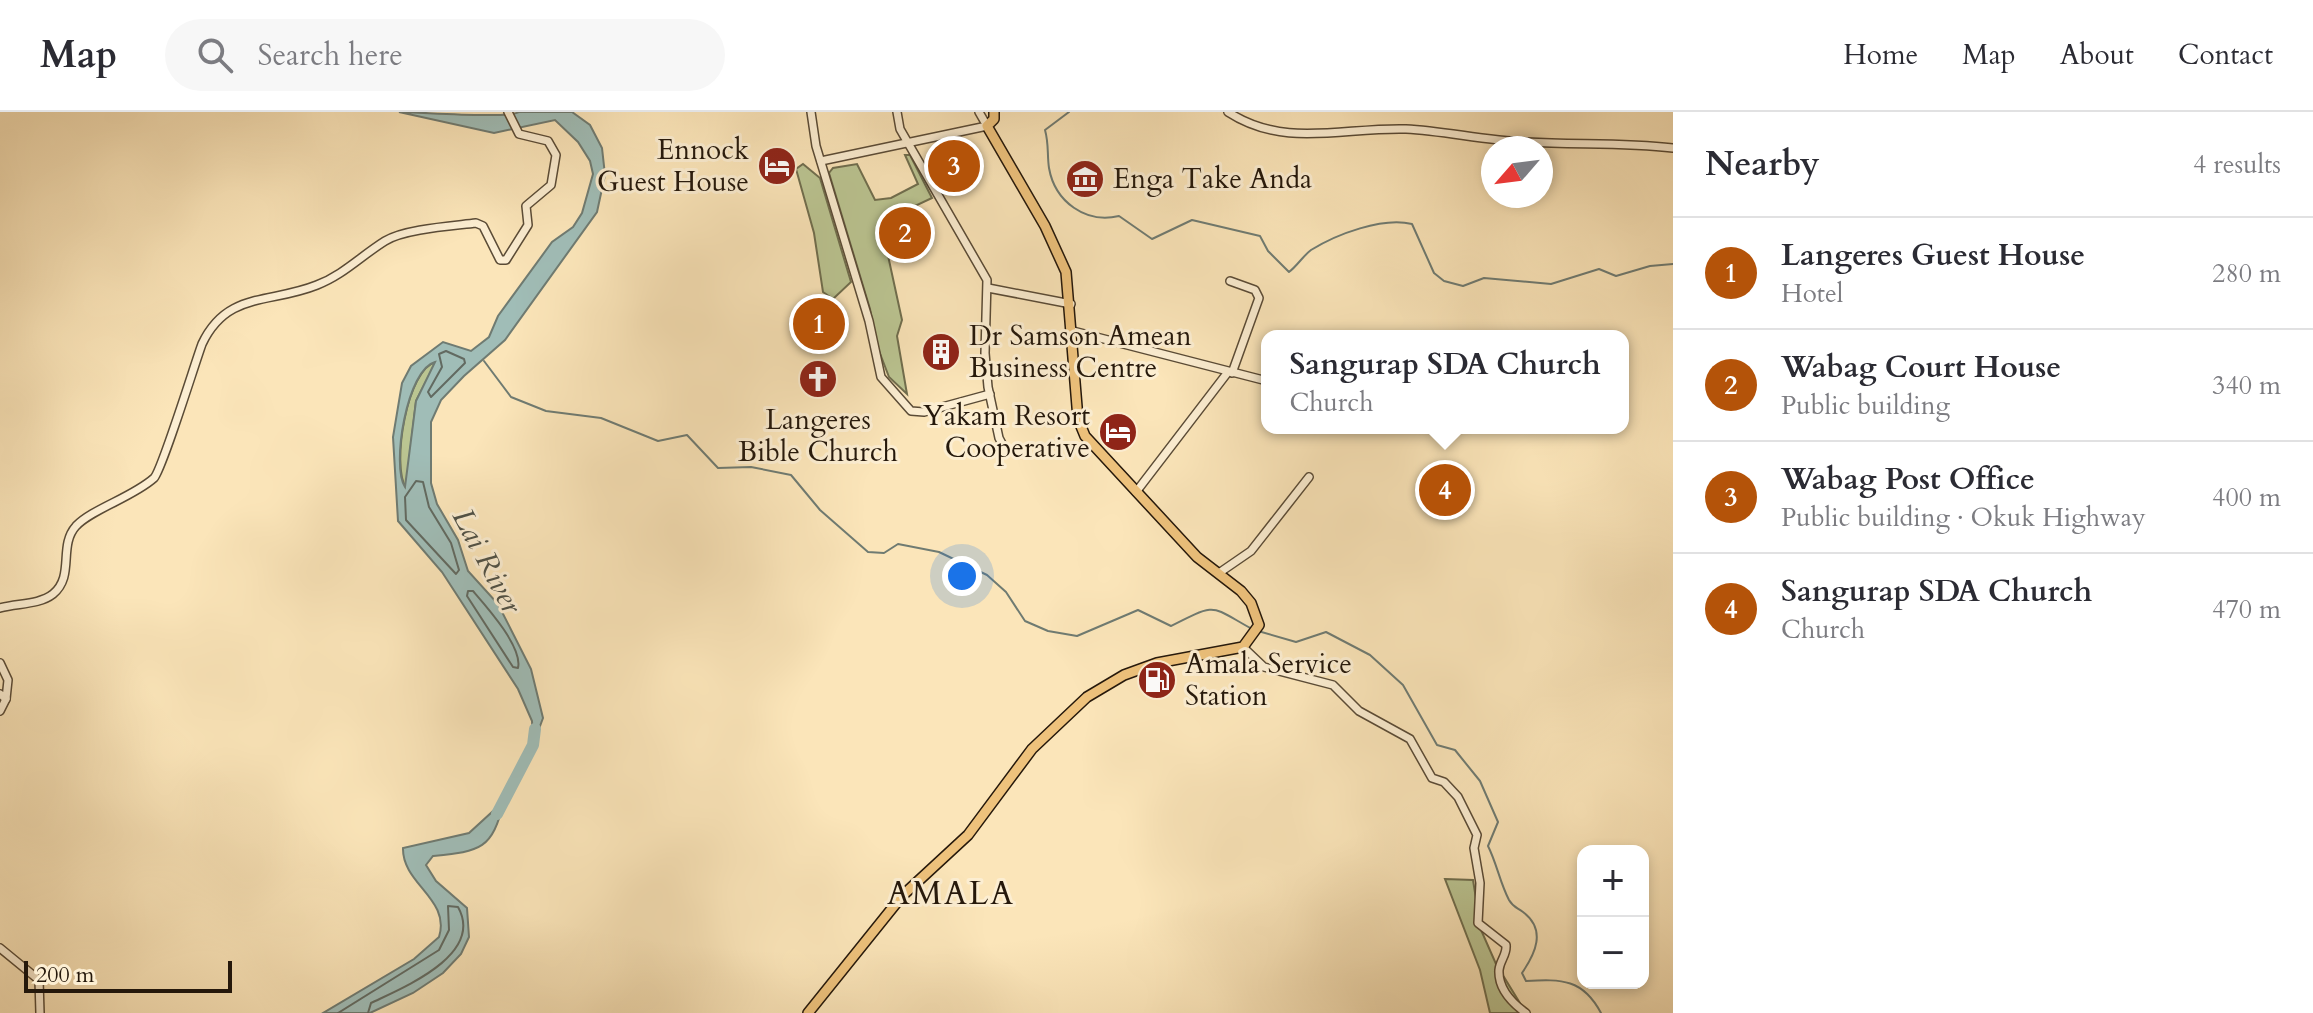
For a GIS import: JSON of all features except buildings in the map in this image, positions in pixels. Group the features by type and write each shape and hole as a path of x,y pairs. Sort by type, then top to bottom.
{"main road":[{"path":"808,1013 902,896 968,835 1032,749 1087,697 1124,675 1157,663 1246,644 1259,625 1251,603 1197,557 1085,436 1078,419 1071,304 1060,254 987,126 994,119 994,112"}],"street":[{"path":"0,608 37,601 53,594 64,579 66,541 77,524 135,493 158,474 202,344 210,326 225,313 242,303 320,284 352,267 386,240 405,234 476,223 483,226 500,260 506,260 528,225 526,206 548,189 556,164 552,143 523,136 516,130 508,112"},
{"path":"811,112 821,161 869,321 881,377 911,411 924,412 990,394"},
{"path":"897,112 900,129 980,264 988,288 985,353 999,438 1006,451"},
{"path":"821,161 987,126 979,112"},
{"path":"1228,112 1249,126 1299,136 1402,129 1527,142 1635,143 1673,148"},
{"path":"1136,492 1230,373 1259,298 1255,290 1230,281"},
{"path":"988,288 1071,304"},
{"path":"1073,331 1261,380"},
{"path":"1219,573 1251,551 1309,477"},
{"path":"1246,644 1264,667 1333,685 1359,711 1410,739 1432,778 1444,782 1458,797 1477,835 1474,848 1480,883 1478,923 1506,945 1507,953 1499,967 1501,985 1515,1005 1526,1013"},
{"path":"0,663 8,680 0,711"},
{"path":"0,948 13,955 39,980 40,1013"}],"green space":[{"path":"905,155 910,155 932,198 902,212 882,228 902,320 897,336 907,394 889,377 876,343 870,309 829,173 833,168 857,164 875,200 891,198 918,184"},
{"path":"803,164 820,178 851,282 833,299 823,292 814,233 796,169"},
{"path":"436,362 416,401 406,488 400,460 404,419 417,381 426,368"},
{"path":"1445,879 1473,880 1481,930 1496,964 1526,1013 1490,1013 1480,970"}],"water":[{"path":"399,112 482,115 572,112 590,125 602,148 605,175 597,212 505,340 441,400 431,422 431,483 437,504 458,540 468,571 498,604 531,669 543,718 533,745 532,721 518,689 442,572 398,521 393,437 402,383 411,366 443,342 471,351 489,337 498,316 552,242 573,227 582,213 593,174 590,161 578,142 555,120 494,133","holes":["435,362 416,401 405,487 400,460 404,419 417,382 425,369"]},
{"path":"504,801 495,830 482,845 463,852 433,856 426,865 436,881 467,908 469,937 461,954 443,973 413,993 370,1013 323,1013 414,959 439,937 441,924 438,912 410,872 403,848 469,833"}],"waterway":[{"path":"1069,112 1045,130 1049,168 1058,191 1074,208 1095,217 1119,216 1152,239 1192,220 1260,236 1268,251 1289,272 1311,250 1334,238 1374,225 1400,222 1412,224 1434,273 1444,281 1463,286 1484,278 1551,284 1599,269 1616,276 1650,266 1673,264"},
{"path":"484,361 511,397 546,411 601,418 658,441 687,435 718,468 751,467 791,475 820,510 868,552 884,553 898,544 939,552 987,575 1006,592 1025,621 1048,631 1077,636 1138,610 1171,626 1198,613 1213,610 1252,629"},
{"path":"1258,631 1296,642 1326,632 1370,655 1403,685 1437,745 1455,750 1480,781 1498,822 1488,846 1509,900 1530,919 1537,934 1531,958 1522,973 1526,981 1561,981 1579,987 1601,1013"},
{"name":"Lai River","path":"497,814 533,745 535,729"}],"place":[{"name":"Ennock Guest House","path":"777,166"},
{"name":"Wabag Post Office","path":"954,166"},
{"name":"Enga Take Anda","path":"1085,179"},
{"name":"Wabag Court House","path":"905,233"},
{"name":"Langeres Guest House","path":"819,324"},
{"name":"Dr Samson Amean Business Centre","path":"941,352"},
{"name":"Langeres Bible Church","path":"818,379"},
{"name":"Yakam Resort Cooperative","path":"1118,432"},
{"name":"Sangurap SDA Church","path":"1445,490"},
{"name":"Amala Service Station","path":"1157,680"}],"district":[{"name":"AMALA","path":"951,894"}]}
